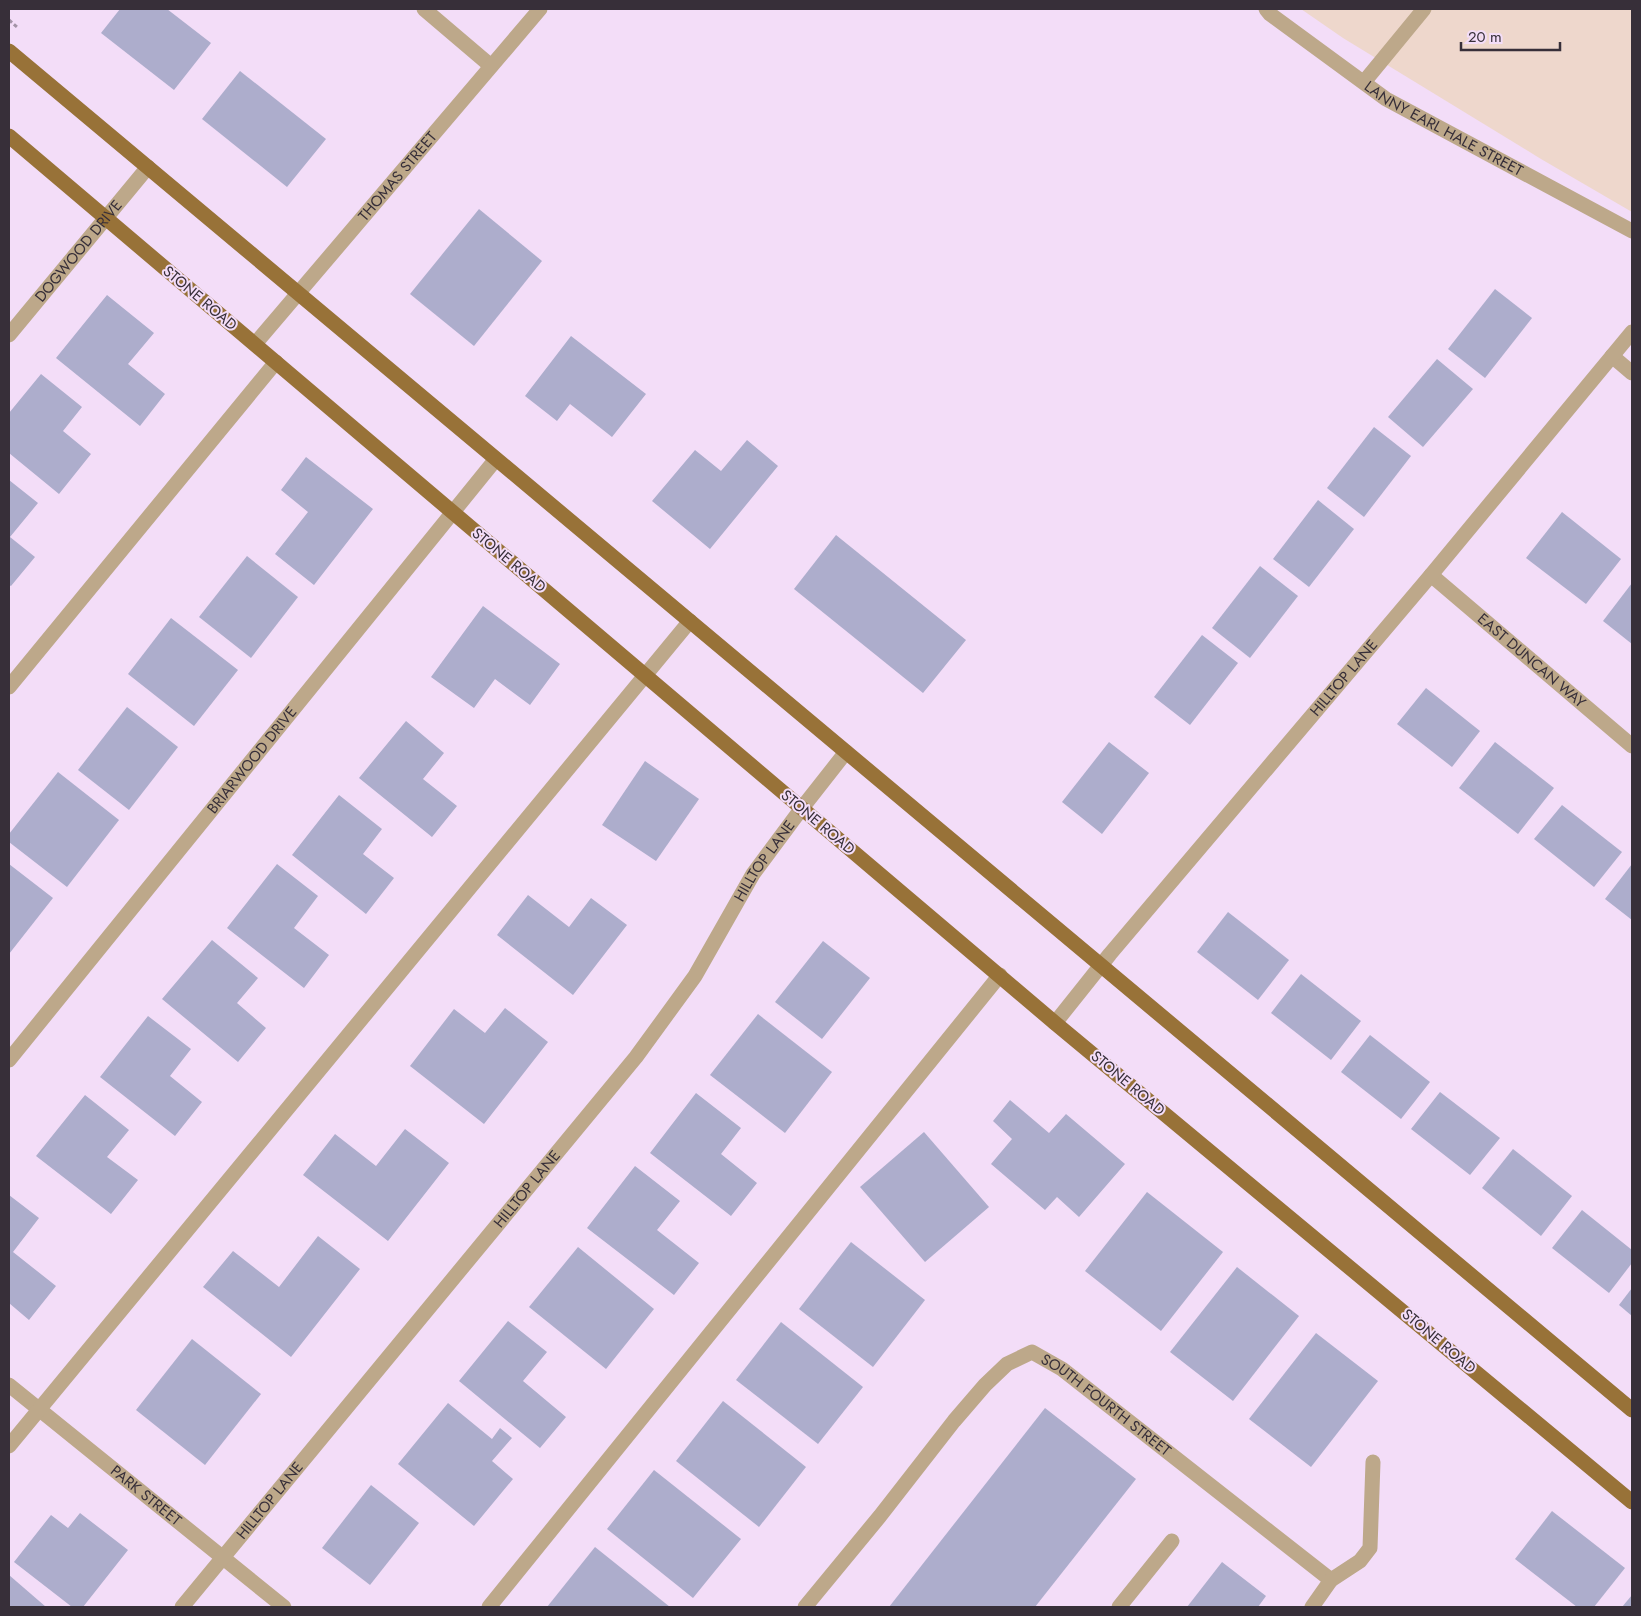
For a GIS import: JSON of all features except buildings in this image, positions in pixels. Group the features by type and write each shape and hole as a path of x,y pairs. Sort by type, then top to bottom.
{"main road":[{"path":"9,51 1632,1410"},
{"name":"STONE ROAD","path":"9,136 1055,1023 1632,1502"}],"street":[{"path":"424,9 491,66"},
{"name":"THOMAS STREET","path":"255,344 540,9"},
{"name":"LANNY EARL HALE STREET","path":"1266,9 1270,14 1386,98 1632,231"},
{"path":"1364,82 1424,9"},
{"name":"DOGWOOD DRIVE","path":"9,335 148,168"},
{"name":"HILLTOP LANE","path":"1055,1023 1632,332"},
{"path":"1612,356 1632,373"},
{"path":"9,687 276,362"},
{"name":"BRIARWOOD DRIVE","path":"9,1060 496,459"},
{"name":"EAST DUNCAN WAY","path":"1430,575 1632,746"},
{"path":"9,1446 690,621"},
{"name":"HILLTOP LANE","path":"182,1607 636,1057 695,976 753,874 846,752"},
{"path":"489,1607 1000,975"},
{"name":"SOUTH FOURTH STREET","path":"805,1607 985,1385 1007,1364 1032,1352 1062,1369 1331,1580"},
{"name":"PARK STREET","path":"9,1385 284,1607"},
{"path":"1312,1607 1331,1580 1360,1561 1370,1548 1372,1462"},
{"path":"1119,1607 1172,1541"}],"shaded area":[{"path":"1301,9 1632,9 1632,212 1541,159 1343,38"}]}
